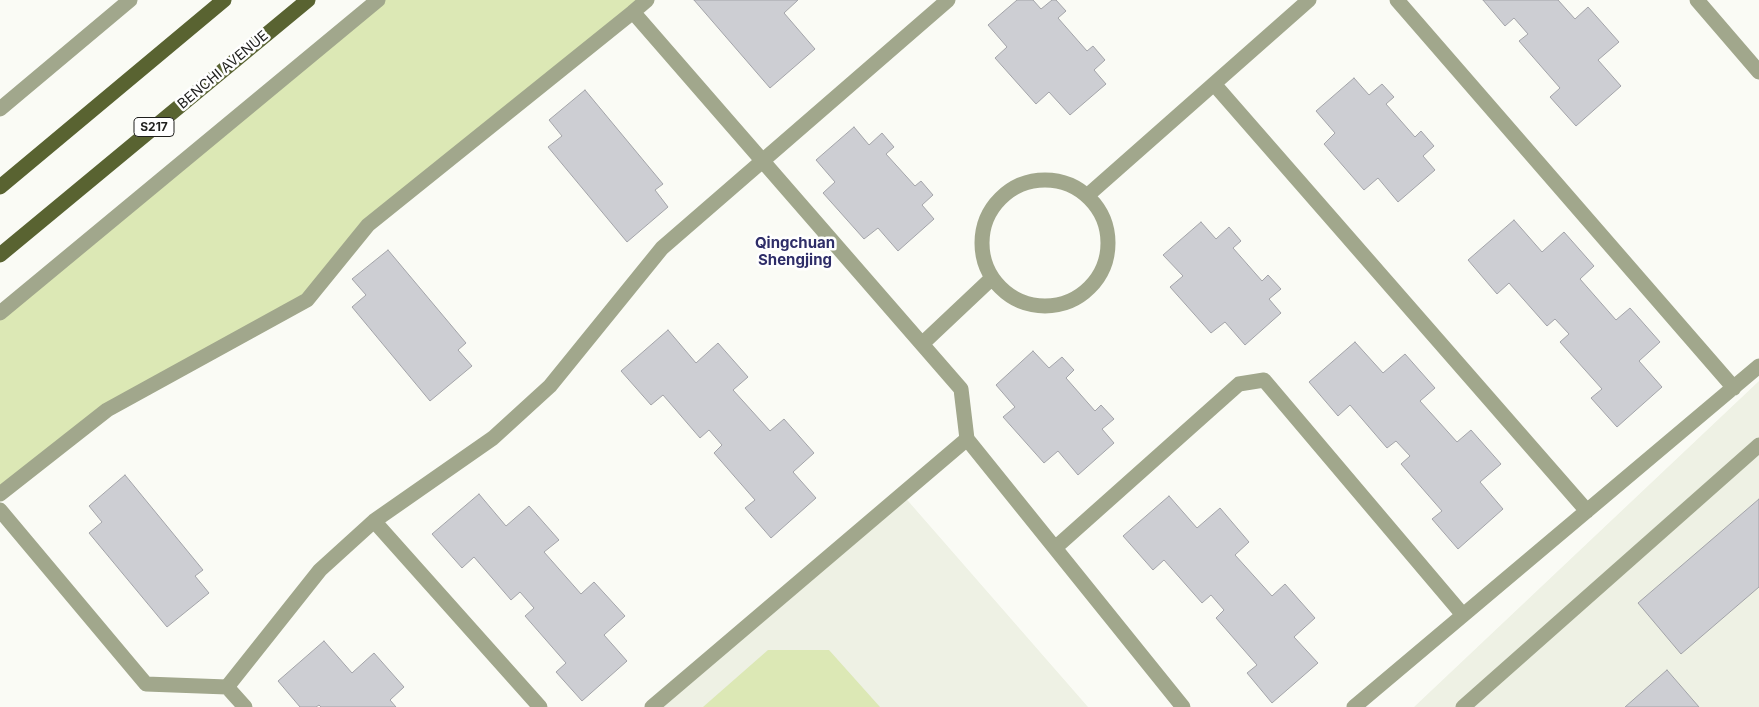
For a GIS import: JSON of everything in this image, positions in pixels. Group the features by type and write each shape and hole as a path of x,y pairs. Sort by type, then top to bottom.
{"main road":[{"path":"0,187 224,0"},
{"name":"BENCHI AVENUE","path":"0,255 308,0"}],"street":[{"path":"0,109 130,0"},
{"path":"0,314 378,0"},
{"path":"0,494 106,410 307,300 368,225 647,0"},
{"path":"1088,195 1309,0"},
{"path":"1397,0 1734,388"},
{"path":"1697,0 1759,72"},
{"path":"227,687 320,570 374,521 492,438 550,386 662,248 939,3"},
{"path":"633,12 961,389 967,439 1183,707"},
{"path":"1214,84 1587,511"},
{"path":"1047,179 1069,183 1088,195 1100,211 1108,229 1109,250 1104,268 1093,286 1078,298 1059,306 1039,307 1005,294 992,278 982,251 983,229 991,208 1006,192 1026,182 1047,179"},
{"path":"922,344 992,278"},
{"path":"1354,707 1759,366"},
{"path":"1055,548 1239,384 1264,380 1463,615"},
{"path":"652,707 967,439"},
{"path":"1463,707 1759,445"},
{"path":"0,510 146,684 227,687 245,707"},
{"path":"374,521 540,707"}],"shaded area":[{"path":"1759,381 1759,707 1414,707"},
{"path":"902,494 1088,707 653,707"}],"green space":[{"path":"371,0 647,0 368,225 307,300 107,410 0,494 0,313"},
{"path":"768,650 829,650 880,707 703,707"}],"building":[{"path":"694,0 798,0 784,13 815,49 770,88"},
{"path":"1017,0 1033,0 1041,9 1052,0 1056,0 1066,11 1058,18 1087,51 1093,46 1105,60 1094,70 1106,84 1070,115 1049,92 1036,104 995,58 1007,47 988,25"},
{"path":"1483,0 1558,0 1575,19 1588,7 1619,42 1598,60 1621,86 1576,126 1550,97 1560,88 1519,41 1528,34 1514,18 1505,26"},
{"path":"1354,78 1369,95 1382,84 1394,97 1386,104 1415,137 1421,131 1434,146 1423,156 1435,170 1398,202 1378,178 1364,190 1324,144 1335,133 1316,111"},
{"path":"585,90 663,184 655,190 668,207 627,242 548,147 562,136 549,120"},
{"path":"854,127 869,145 882,133 894,147 886,154 915,186 921,181 933,195 922,205 934,219 898,251 878,228 864,239 823,193 835,182 816,160"},
{"path":"1514,220 1542,252 1564,232 1594,266 1580,279 1616,320 1630,308 1660,342 1639,361 1662,387 1617,427 1591,398 1602,389 1560,342 1569,334 1555,319 1547,326 1509,283 1497,294 1468,260"},
{"path":"1201,222 1216,239 1229,227 1241,241 1233,248 1262,281 1268,275 1281,289 1269,299 1281,313 1245,345 1225,322 1211,333 1170,287 1183,276 1163,255"},
{"path":"388,250 466,343 458,350 472,366 430,401 352,307 366,295 352,279"},
{"path":"668,330 696,363 718,343 748,377 733,390 770,431 784,419 814,453 793,472 816,498 771,538 745,508 755,500 714,453 722,445 709,430 700,438 663,395 651,405 621,371"},
{"path":"1355,342 1383,373 1405,354 1435,388 1420,401 1457,442 1471,430 1501,464 1480,482 1503,509 1458,549 1432,519 1442,511 1401,464 1410,456 1396,441 1387,448 1350,405 1338,416 1309,382"},
{"path":"1033,351 1049,368 1062,357 1074,370 1066,378 1095,411 1101,405 1114,419 1102,429 1114,443 1078,475 1058,451 1044,463 1003,417 1015,407 996,385"},
{"path":"125,475 203,570 195,576 209,593 167,627 89,533 102,522 89,506"},
{"path":"479,494 506,526 529,506 559,540 544,552 581,594 594,582 625,616 604,635 627,661 582,701 556,672 566,663 525,616 534,608 520,592 511,600 474,557 462,568 432,534"},
{"path":"1169,496 1197,528 1220,508 1249,542 1235,555 1272,596 1285,584 1315,618 1294,637 1318,663 1272,703 1247,673 1257,665 1216,618 1224,610 1211,595 1202,603 1164,560 1153,570 1123,536"},
{"path":"1759,499 1759,587 1681,654 1638,603"},
{"path":"324,641 352,673 374,653 404,687 390,700 396,707 321,707 319,705 316,707 300,707 278,681"},
{"path":"1667,670 1699,707 1625,707"}],"district":[{"name":"Qingchuan Shengjing","path":"795,252"}]}
